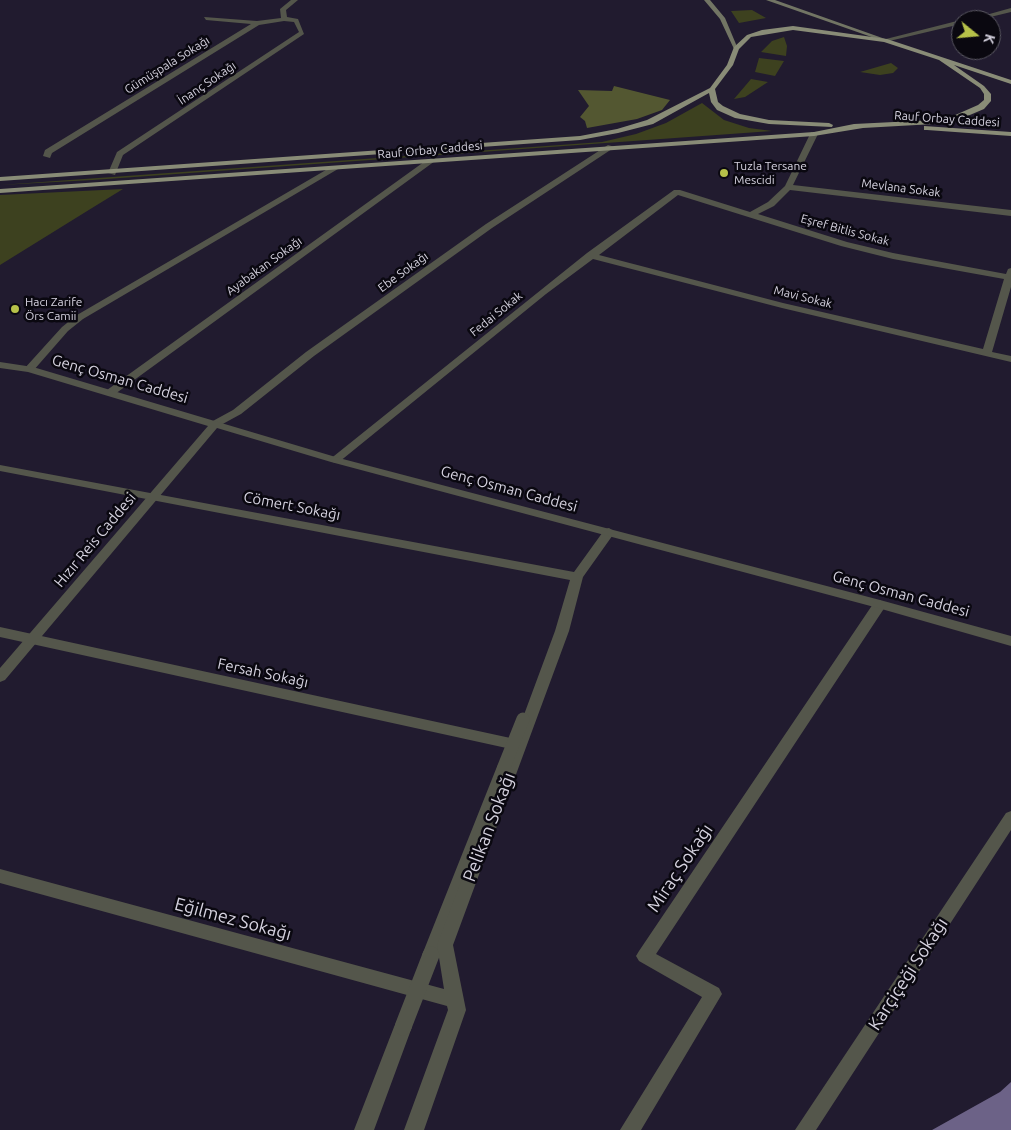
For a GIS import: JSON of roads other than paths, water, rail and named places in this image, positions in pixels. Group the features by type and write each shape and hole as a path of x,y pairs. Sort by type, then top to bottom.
{"main road":[{"path":"707,0 723,19 736,48"},
{"path":"769,0 884,40"},
{"name":"Rauf Orbay Caddesi","path":"0,179 112,173 587,137 650,122 712,88 730,65 736,48 750,36 777,29 811,29 884,40 1011,82"},
{"name":"Rauf Orbay Caddesi","path":"882,126 948,119 971,113 987,101 988,94 982,87 942,60"},
{"name":"Rauf Orbay Caddesi","path":"712,88 715,102 728,113 776,123 882,126 1011,134"},
{"name":"Rauf Orbay Caddesi","path":"0,191 814,134 861,126"}],"street":[{"path":"284,19 283,9 295,0"},
{"path":"206,18 257,23"},
{"name":"Gümüşpala Sokağı","path":"47,156 48,152 257,23 284,19"},
{"name":"İnanç Sokağı","path":"112,173 120,154 302,33 296,20 284,19"},
{"path":"884,40 951,24"},
{"path":"750,215 771,204 788,188 814,134"},
{"name":"Ebe Sokağı","path":"215,424 237,412 310,354 490,226 611,148"},
{"name":"Ayabakan Sokağı","path":"111,392 431,161"},
{"path":"29,369 65,329 80,318 334,169"},
{"name":"Mevlana Sokak","path":"788,188 1011,213"},
{"name":"Eşref Bitlis Sokak","path":"677,192 870,250 1010,274"},
{"name":"Fedai Sokak","path":"335,460 590,256 677,192"},
{"name":"Mavi Sokak","path":"590,256 782,305 1011,359"},
{"path":"987,353 1010,274"},
{"name":"Genç Osman Caddesi","path":"0,365 29,369 335,460 880,604 1011,641"},
{"name":"Hızır Reis Caddesi","path":"0,677 215,424"},
{"name":"Cömert Sokağı","path":"0,468 577,577"},
{"name":"Pelikan Sokağı","path":"414,1130 457,1010 444,945 562,631 577,577 609,532"},
{"name":"Miraç Sokağı","path":"630,1130 713,994 645,956 880,604"},
{"name":"Fersah Sokağı","path":"0,632 519,745"},
{"path":"364,1130 546,658"},
{"name":"Karçiçeği Sokağı","path":"805,1130 1011,817"},
{"name":"Eğilmez Sokağı","path":"0,876 455,1000"}],"place":[{"name":"Tuzla Tersane Mescidi","path":"724,173"},
{"name":"Hacı Zarife Örs Camii","path":"15,309"}]}
